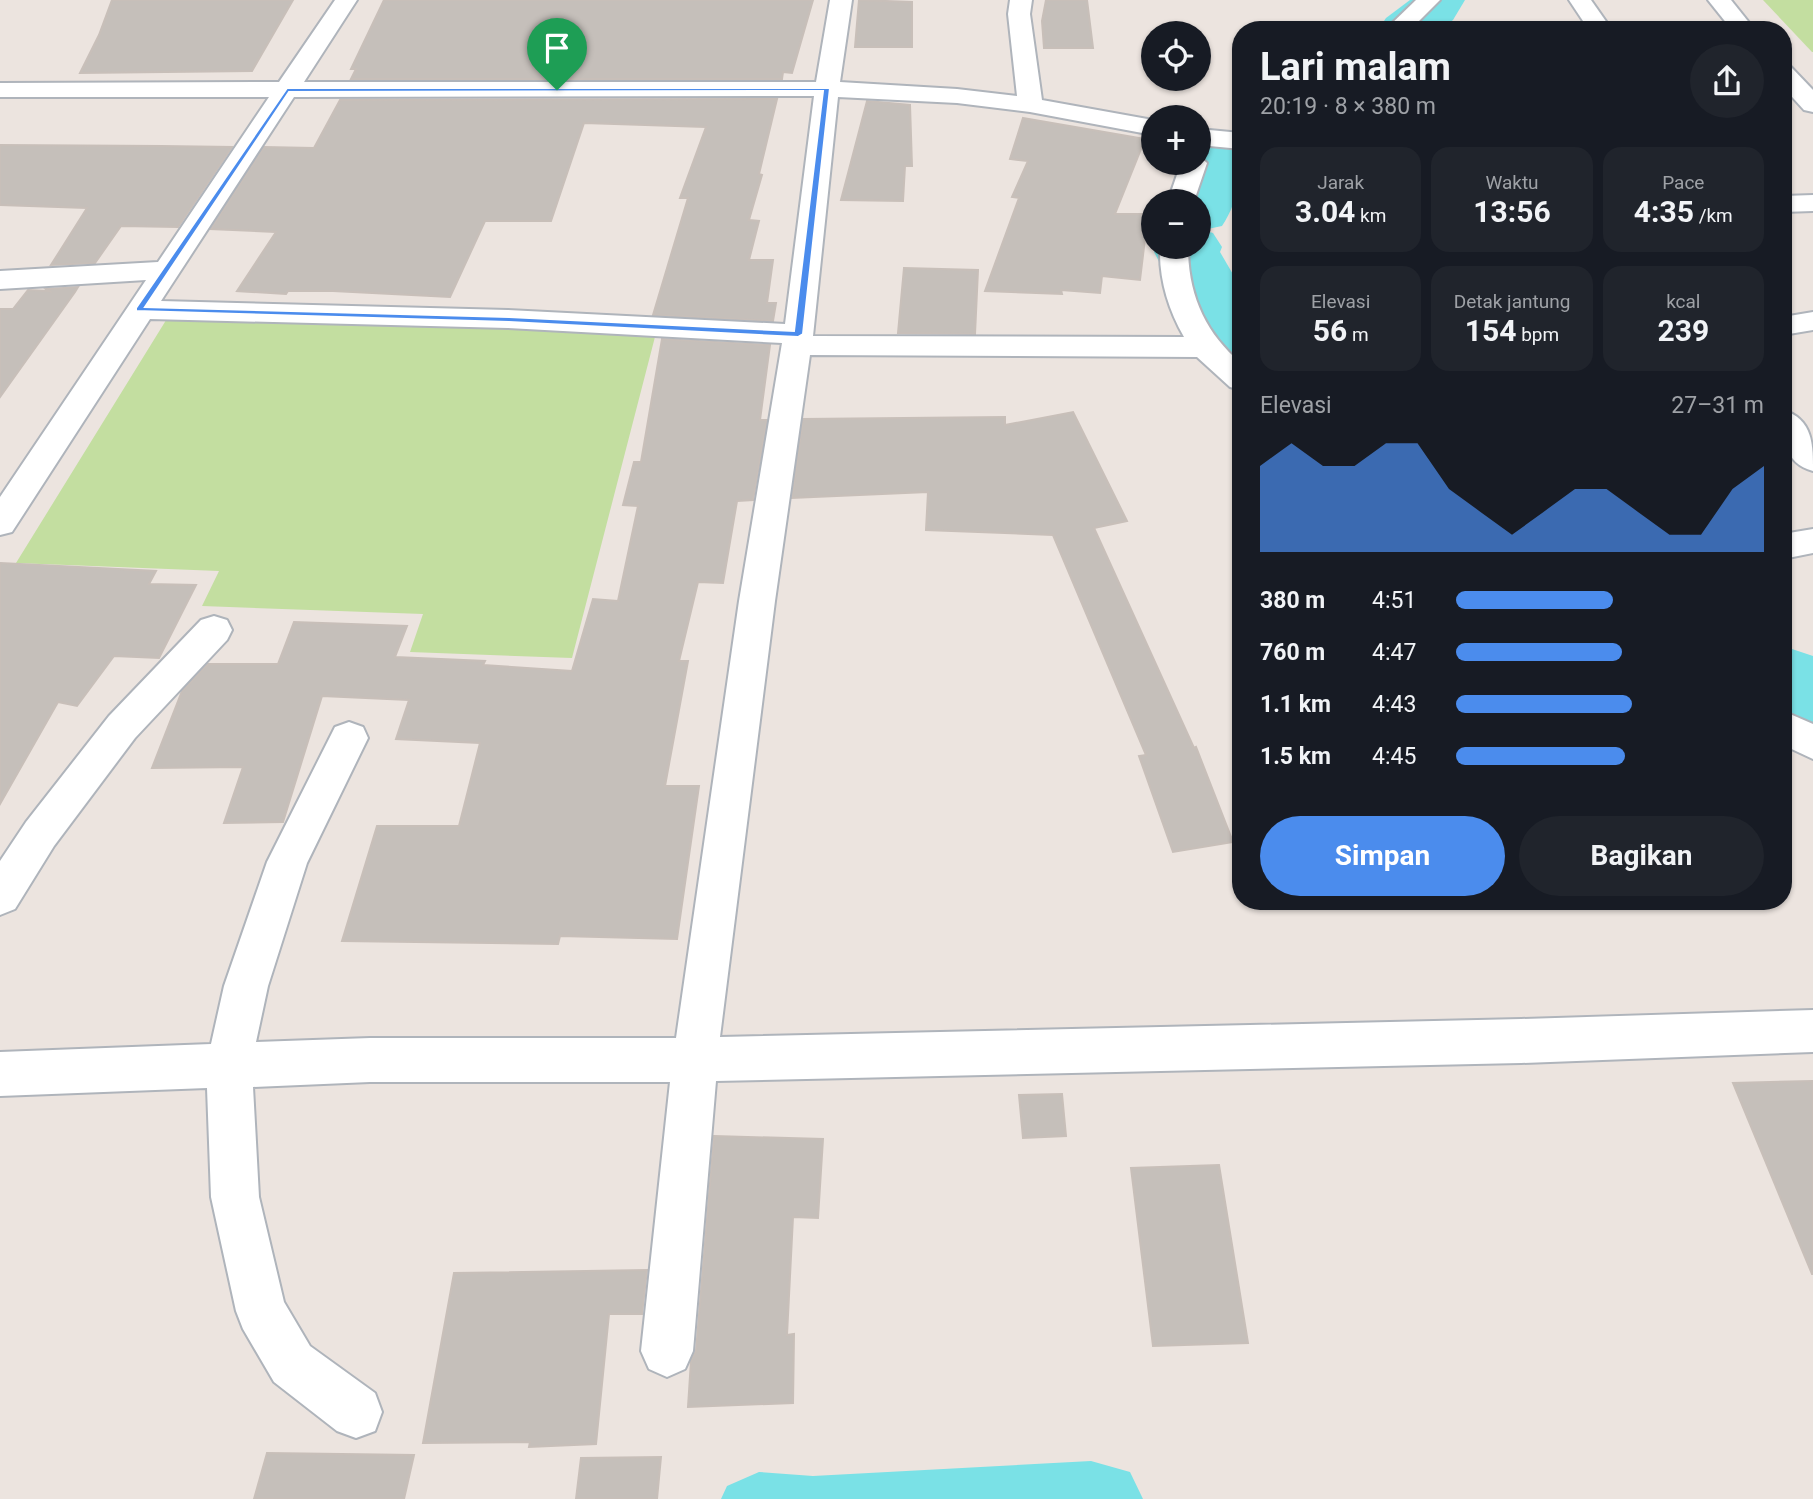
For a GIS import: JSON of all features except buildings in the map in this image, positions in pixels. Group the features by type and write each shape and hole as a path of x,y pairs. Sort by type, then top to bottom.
{"street":[{"path":"0,523 346,0"},
{"path":"667,1351 695,1060 757,601 798,340 827,89 841,0"},
{"path":"1021,0 1019,14 1030,106"},
{"path":"1406,21 1429,0"},
{"path":"1580,0 1595,21"},
{"path":"1719,0 1736,21"},
{"path":"1792,82 1813,105"},
{"path":"0,90 827,89 957,96 1141,125"},
{"path":"1792,204 1813,203"},
{"path":"1175,259 1178,286 1194,329 1206,347 1232,372"},
{"path":"0,280 165,270"},
{"path":"139,310 509,319 798,340 1206,347"},
{"path":"1792,324 1813,321"},
{"path":"1792,433 1813,460"},
{"path":"1792,545 1813,541"},
{"path":"0,896 40,834 122,727 214,630"},
{"path":"1792,731 1813,743"},
{"path":"349,738 287,862 246,986 229,1065 235,1198 261,1311 292,1364 356,1412"},
{"path":"0,1074 370,1060 695,1060 1521,1041 1813,1031"}],"green space":[{"path":"1763,0 1813,0 1813,52 1792,31 1792,21 1783,21"},
{"path":"168,317 656,333 572,658 410,652 423,614 202,606 219,571 16,563"}],"water":[{"path":"1091,1461 1130,1472 1143,1499 721,1499 727,1486 759,1472 813,1476"}],"waterway":[{"path":"1417,21 1434,8 1438,0"},
{"path":"1206,189 1209,178 1232,158"},
{"path":"1191,259 1232,335"},
{"path":"1792,688 1813,701"}],"route":[{"path":"827,89 798,334 509,319 139,310 287,90 557,90 827,89"}]}
